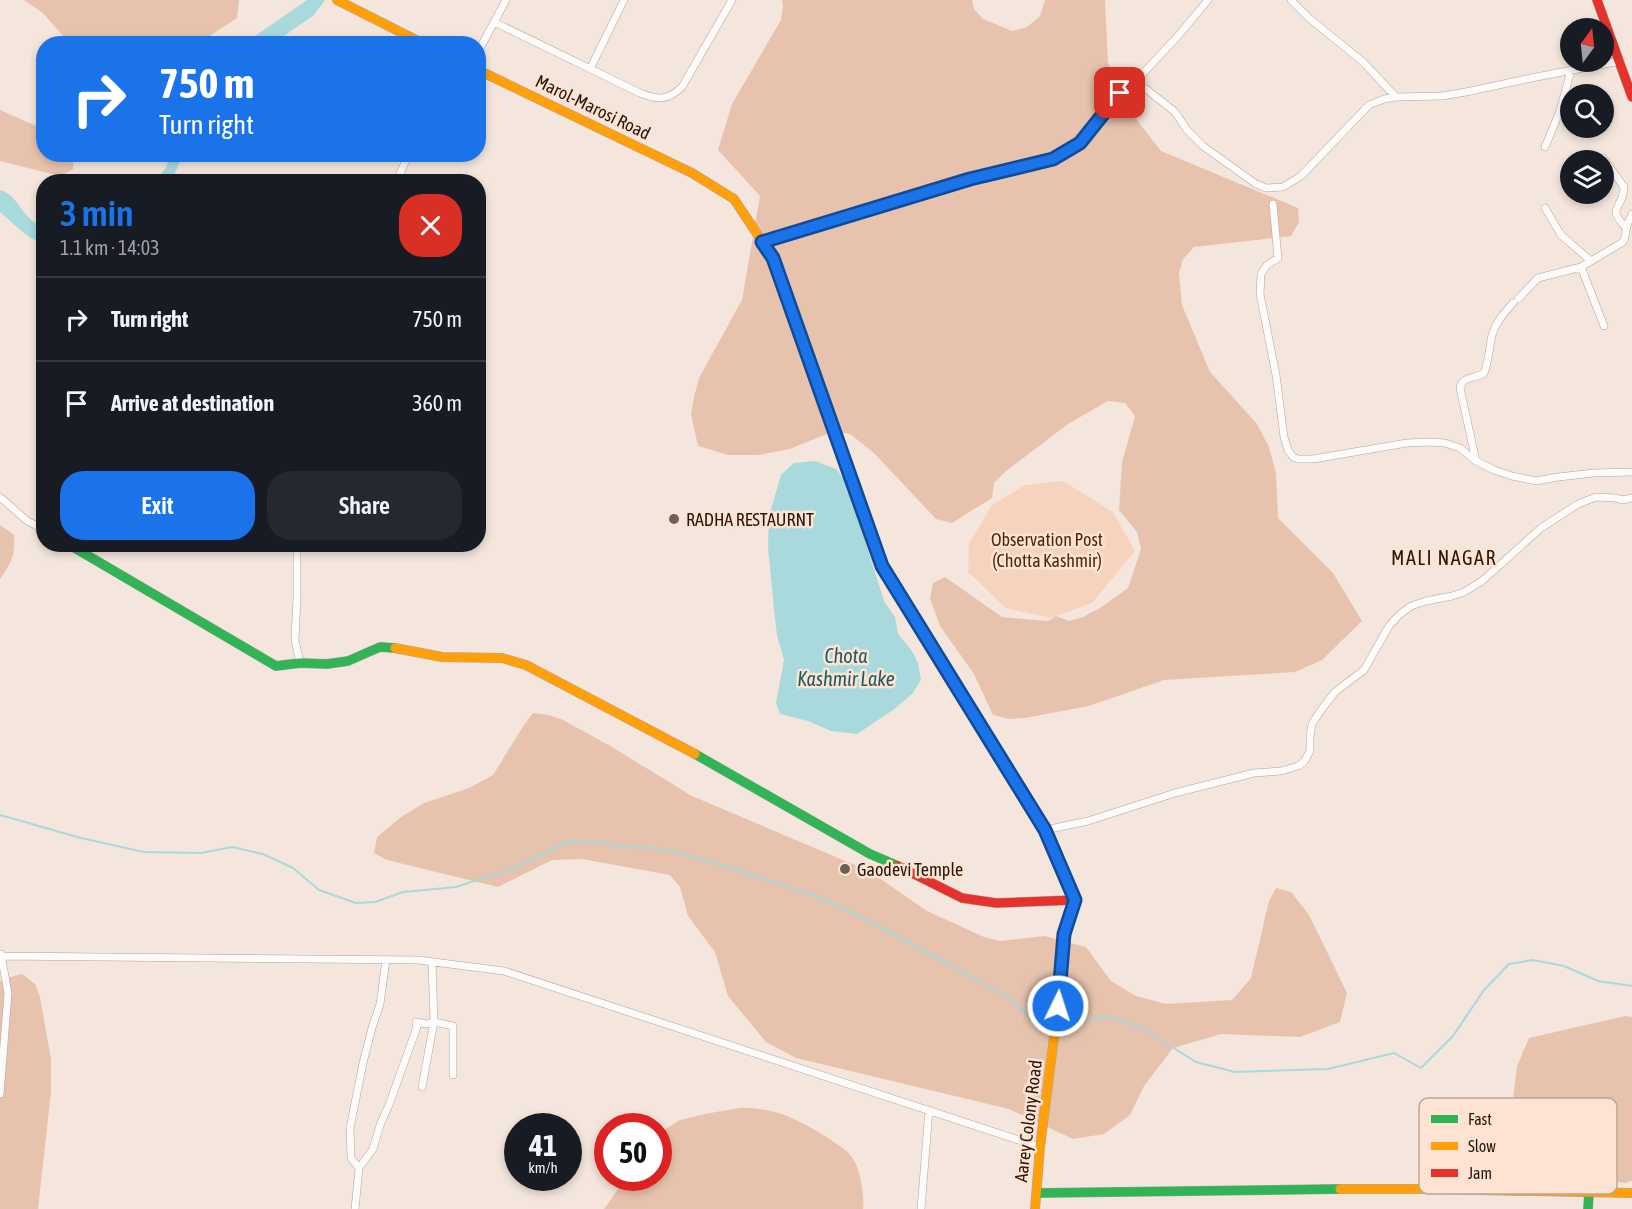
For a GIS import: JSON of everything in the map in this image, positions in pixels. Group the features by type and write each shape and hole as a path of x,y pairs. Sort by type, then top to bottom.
{"street":[{"path":"337,0 408,36"},
{"path":"486,37 506,0"},
{"path":"590,69 624,0"},
{"path":"494,22 640,93 653,98 663,98 673,95 682,87 732,0"},
{"path":"82,552 276,666 348,661 380,647 402,648 442,657 502,658 526,665 662,736 870,854 910,871 962,898 996,903 1075,900 1045,830 882,566 773,258 762,242 970,179 1053,159 1080,143 1120,93 1132,85 1208,0"},
{"path":"1291,0 1309,18 1363,62 1396,97"},
{"path":"1597,0 1625,66 1632,97"},
{"path":"1132,85 1146,89 1175,112 1187,130 1203,146 1256,184 1266,188 1283,187 1301,176 1369,105 1384,99 1442,96 1561,72"},
{"path":"1545,147 1560,111 1570,72"},
{"name":"Marol-Marosi Road","path":"486,74 692,173 734,199 762,242"},
{"path":"1614,173 1624,188 1615,212 1616,217 1626,228"},
{"path":"1273,204 1278,258 1267,265 1261,274 1260,294 1276,375 1284,437 1293,457 1314,459 1407,444 1445,442 1460,448 1476,461 1494,470 1536,482 1594,472 1632,472"},
{"path":"1545,207 1560,235 1591,261"},
{"path":"1476,461 1460,383 1484,373 1492,335 1500,318 1538,278 1581,267 1623,242 1632,214"},
{"path":"1581,267 1604,326"},
{"path":"0,497 26,520 36,526"},
{"path":"1045,830 1088,821 1175,793 1254,773 1281,771 1298,766 1304,762 1310,752 1312,724 1321,710 1335,692 1364,670 1389,626 1399,615 1411,606 1464,592 1482,581 1541,528 1578,504 1596,497 1623,500 1632,498"},
{"path":"297,552 295,640 300,663"},
{"name":"Aarey Colony Road","path":"1035,1209 1040,1147 1055,1041 1064,934 1075,900"},
{"path":"0,1094 8,993 1,954 418,960 504,971 1040,1147"},
{"path":"359,1168 351,1158 350,1128 363,1063 380,1004 387,960"},
{"path":"422,1087 434,1022 432,962"},
{"path":"355,1209 359,1168 373,1149 417,1027 416,1022 427,1024 434,1022 453,1026 453,1075"},
{"path":"921,1209 929,1110"},
{"path":"1036,1193 1419,1189"},
{"path":"1617,1193 1632,1193"},
{"path":"1588,1209 1589,1194"}],"green space":[{"name":"Observation Post (Chotta Kashmir)","path":"1063,481 1113,512 1135,551 1092,603 1050,618 1006,608 968,572 969,544 992,505 1025,485"}],"shaded area":[{"path":"24,0 239,0 237,18 210,36 63,36 43,13"},
{"path":"782,0 972,0 974,9 983,19 1012,31 1027,27 1040,16 1045,0 1105,0 1108,63 1133,115 1161,151 1298,208 1299,222 1291,236 1194,247 1183,259 1179,273 1182,305 1210,372 1257,424 1269,447 1276,474 1278,518 1333,573 1362,621 1322,660 1295,672 1164,680 1089,706 1025,718 1009,719 993,715 974,674 940,626 930,598 933,583 945,577 1002,617 1048,621 1056,616 1069,621 1083,617 1128,588 1141,549 1137,532 1119,510 1122,462 1135,416 1125,403 1108,401 1068,424 1006,471 994,483 992,498 952,523 936,519 874,453 850,434 834,431 790,449 758,455 728,455 698,446 691,414 694,397 699,378 742,300 760,196 718,150 732,104 781,20"},
{"path":"0,110 36,126 36,162 74,162 73,169 64,174 52,174 0,161"},
{"path":"0,525 14,535 14,542 12,558 0,579"},
{"path":"533,713 563,720 692,796 869,871 927,911 984,937 1000,941 1045,936 1086,947 1111,981 1136,996 1166,1004 1232,1000 1251,978 1269,901 1276,888 1291,892 1309,915 1347,993 1340,1022 1300,1037 1221,1034 1173,1048 1144,1086 1130,1115 1104,1134 1073,1139 1009,1109 796,1058 766,1042 728,996 715,952 688,916 680,887 670,875 582,859 552,860 498,887 387,860 374,853 377,837 401,817 424,803 469,788 493,775"},
{"path":"22,974 35,984 40,997 51,1059 51,1092 38,1209 0,1209 0,981"},
{"path":"1625,1016 1632,1017 1632,1181 1617,1182 1617,1098 1513,1098 1517,1066 1529,1038"},
{"path":"740,1108 776,1112 797,1120 828,1138 851,1155 858,1169 863,1191 863,1209 604,1209 617,1191 672,1191 672,1125 680,1120"}],"water":[{"path":"307,0 325,0 314,15 284,36 255,36"},
{"path":"168,162 180,162 174,174 160,174"},
{"path":"0,190 13,198 36,223 36,240 27,235 0,212"},
{"name":"Chota Kashmir Lake","path":"815,461 836,469 846,481 884,601 895,617 898,634 912,651 918,663 921,680 912,694 857,734 831,731 808,721 780,714 776,703 784,660 775,619 768,547 769,516 781,475 794,463"}],"waterway":[{"path":"0,815 81,838 144,852 201,853 232,847 263,854 293,868 319,890 356,903 375,902 403,892 456,887 514,868 569,841 657,848 692,856 815,895 867,920 976,979 1009,998 1031,1018 1052,1023"},
{"path":"1057,1025 1062,1026 1107,1016 1140,1027 1196,1062 1235,1072 1328,1069 1394,1053 1421,1068 1453,1036 1484,990 1509,964 1533,960 1564,966 1598,981 1632,986"}],"traffic: fast":[{"path":"82,552 276,666 348,661 380,647 395,648"},
{"path":"695,754 870,854 898,866"},
{"path":"1037,1193 1340,1189"},
{"path":"1588,1209 1589,1194"}],"traffic: slow":[{"path":"337,0 408,36"},
{"path":"486,74 692,173 734,199 773,258 789,304"},
{"path":"395,648 442,657 502,658 526,665 695,754"},
{"path":"972,711 1045,830 1075,900 1064,934 1035,1209"},
{"path":"1340,1189 1419,1189"},
{"path":"1617,1193 1632,1193"}],"traffic: jam":[{"path":"1597,0 1632,97"},
{"path":"789,304 882,566 972,711"},
{"path":"898,866 962,898 996,903 1075,900"}],"place":[{"name":"RADHA RESTAURNT","path":"674,519"},
{"name":"Gaodevi Temple","path":"845,869"}],"district":[{"name":"MALI NAGAR","path":"1444,557"}],"route":[{"path":"1058,1006 1064,934 1075,900 1045,830 882,566 773,258 762,242 970,179 1053,159 1080,143 1120,93"}]}
